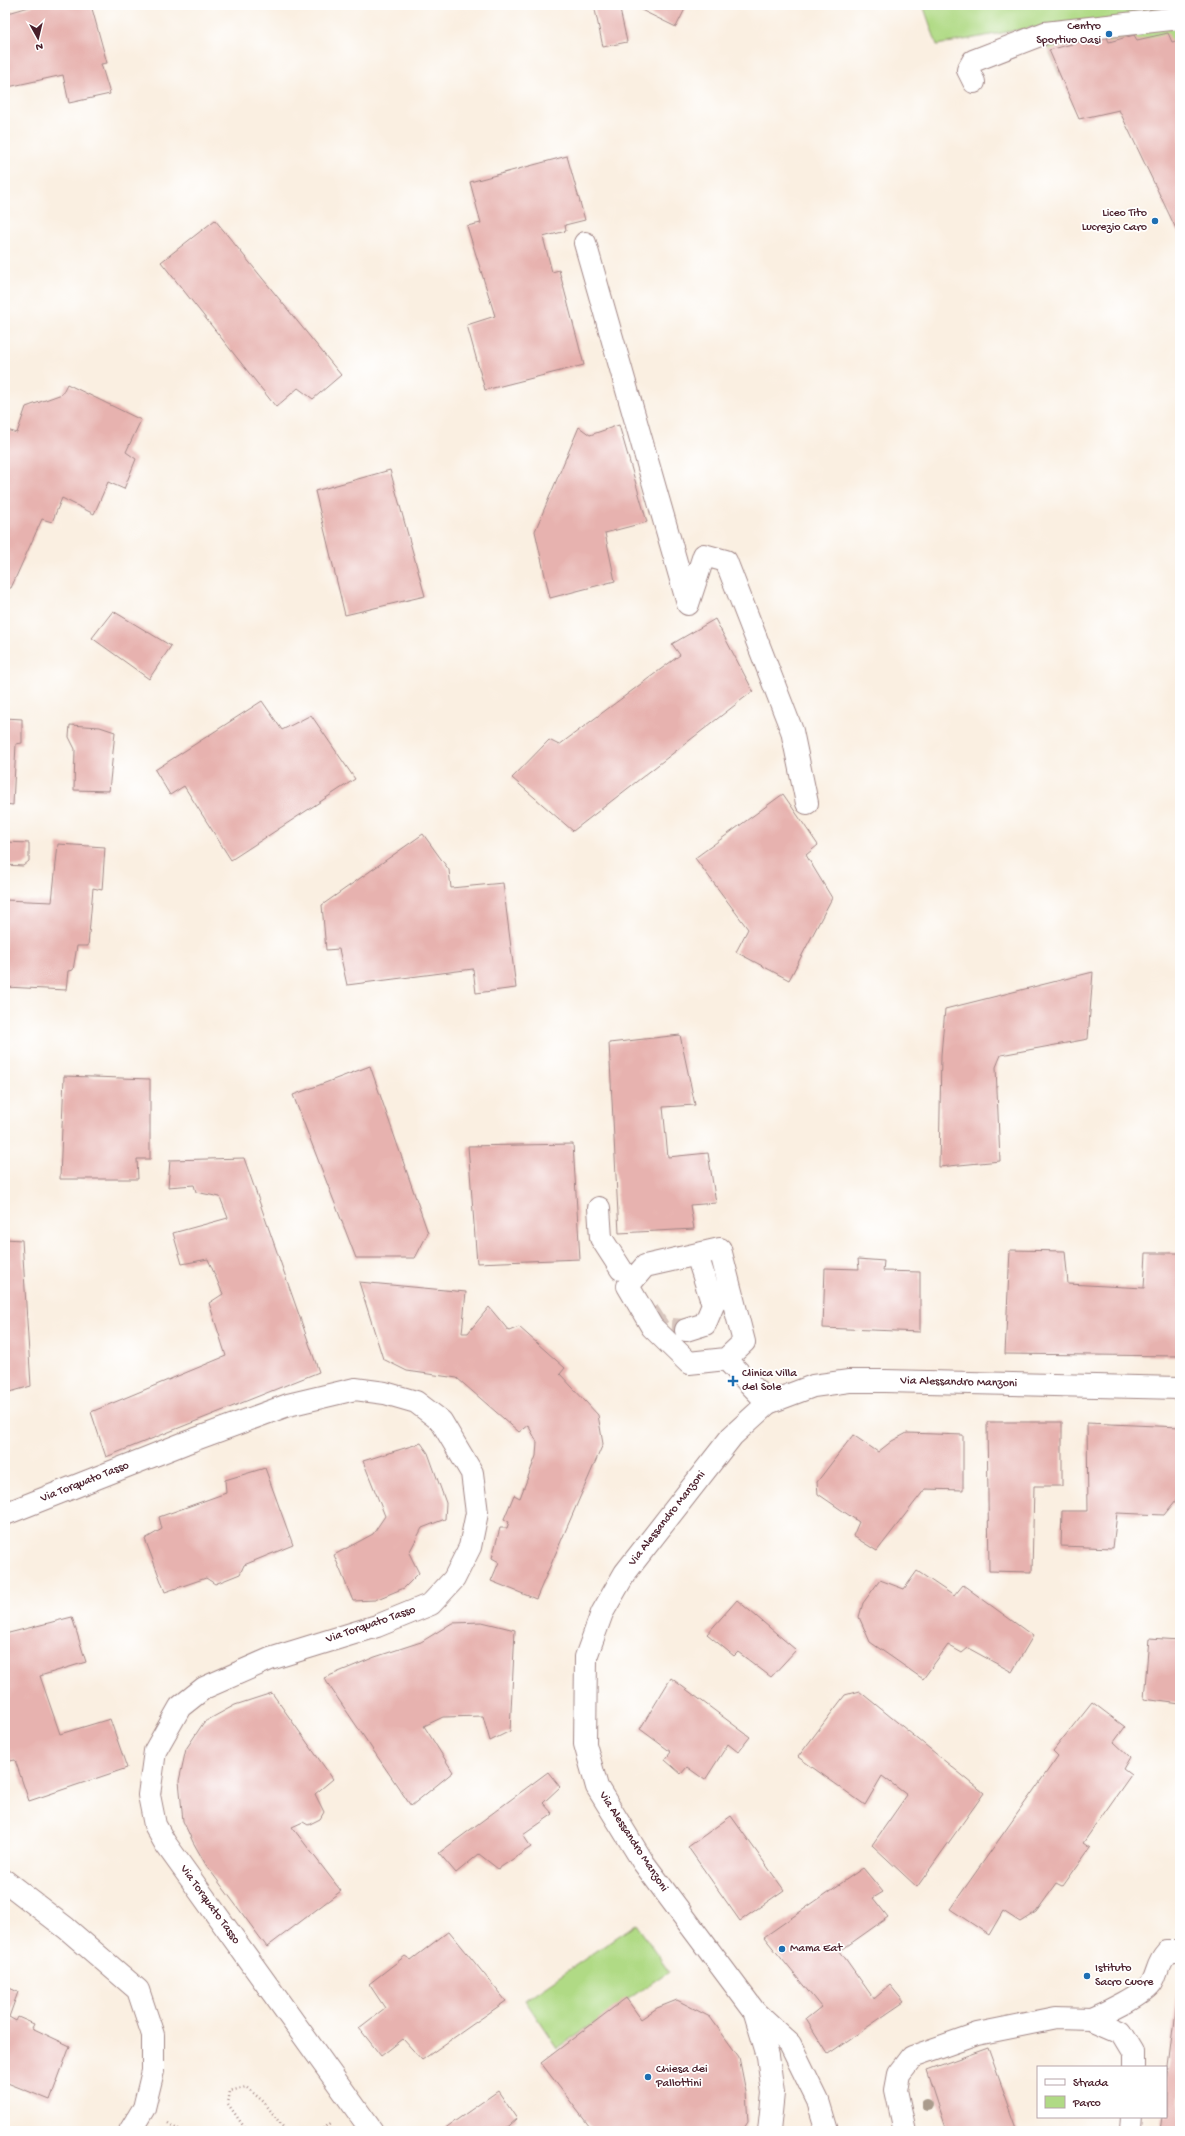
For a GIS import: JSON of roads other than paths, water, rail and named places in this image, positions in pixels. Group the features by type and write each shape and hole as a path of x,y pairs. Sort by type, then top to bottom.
{"main road":[{"path":"974,82 968,70 973,61 1045,33 1180,18"},
{"path":"585,243 688,604 704,555 726,561 792,731 807,803"},
{"path":"599,1208 601,1238 621,1269"},
{"path":"720,1249 744,1342 726,1359 689,1363 652,1327 628,1286 645,1266 720,1249"},
{"path":"686,1330 705,1324 713,1305 696,1254"},
{"path":"726,1359 768,1403"},
{"name":"Via Alessandro Manzoni","path":"827,2131 818,2100 790,2044 755,2012 643,1862 597,1787 585,1744 584,1698 586,1658 602,1613 624,1573 732,1436 768,1403 813,1386 849,1381 1180,1388"},
{"name":"Via Torquato Tasso","path":"5,1514 185,1443 288,1405 355,1389 385,1393 416,1402 441,1421 472,1473 477,1514 470,1547 454,1579 431,1604 377,1626 270,1659 204,1688 180,1707 155,1751 149,1795 155,1825 165,1843 372,2131"},
{"path":"5,1880 66,1928 138,1990 153,2035 153,2071 144,2108 130,2131"},
{"path":"1091,2019 1115,2009 1152,1983 1159,1961 1167,1952 1180,1952"},
{"name":"Via Alessandro Manzoni","path":"755,2012 768,2056 772,2086 769,2131"},
{"path":"905,2131 896,2090 899,2074 912,2057 977,2034 1056,2018 1091,2019 1121,2032 1132,2052 1133,2066"},
{"path":"1131,2131 1132,2118"}],"tunnel":[{"path":"648,1311 659,1328 686,1330"}],"place":[{"name":"Centro Sportivo Oasi","path":"1109,34"},
{"name":"Liceo Tito Lucrezio Caro","path":"1155,221"},
{"name":"Clinica Villa del Sole","path":"733,1381"},
{"name":"Mama Eat","path":"782,1949"},
{"name":"Istituto Sacro Cuore","path":"1087,1976"},
{"name":"Chiesa dei Pallottini","path":"648,2077"}]}
